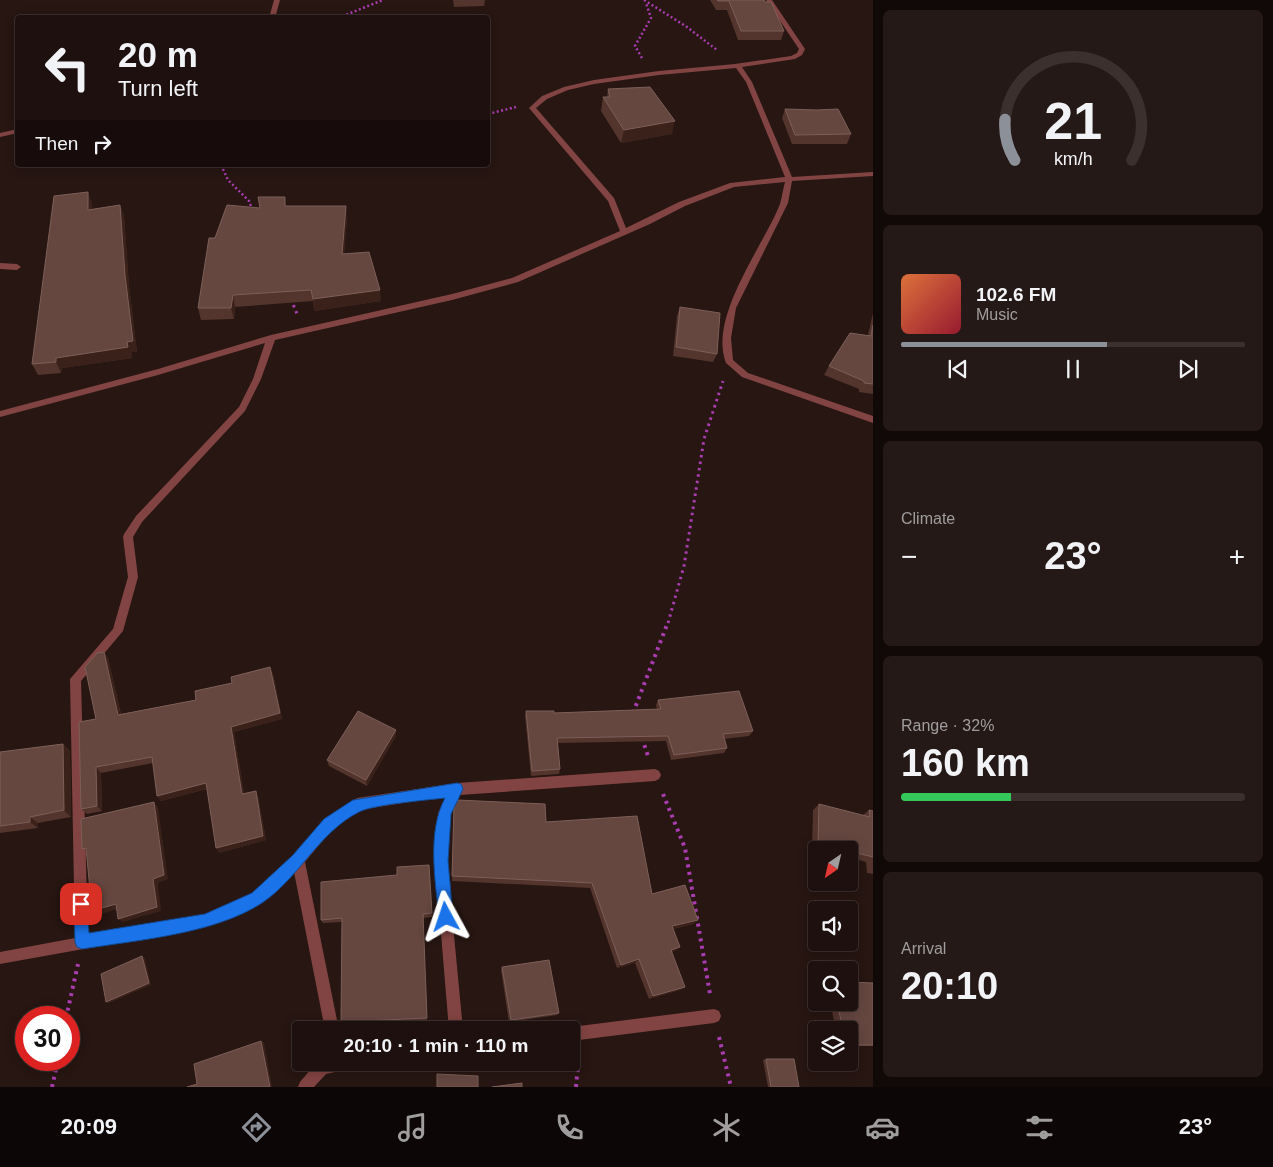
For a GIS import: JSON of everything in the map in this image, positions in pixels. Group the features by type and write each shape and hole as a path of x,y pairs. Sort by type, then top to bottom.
{"street":[{"path":"273,15 277,0"},
{"path":"624,232 612,200 532,108 536,101 551,93 581,85 642,75 738,66 792,58 800,54 802,49 769,0"},
{"path":"738,66 750,82 789,179 784,203 732,308 727,338 729,362 745,375 873,420"},
{"path":"0,135 15,132"},
{"path":"0,414 158,372 271,338 434,301 515,280 707,193 733,185 789,179 873,174"},
{"path":"0,266 17,267"},
{"path":"82,942 75,679 118,632 133,577 128,537 139,519 242,409 257,379 271,338"},
{"path":"0,958 206,921 257,898 298,860 329,824 357,804 457,789 655,775"},
{"path":"455,1021 441,861 444,813 457,789"},
{"path":"298,860 330,1021"},
{"path":"580,1033 714,1016"},
{"path":"305,1087 318,1071"}],"path":[{"path":"346,15 383,0"},
{"path":"645,2 686,27 738,66"},
{"path":"642,75 645,64 635,46 651,18 645,2"},
{"path":"490,113 512,107 532,108"},
{"path":"222,167 228,180 249,201 252,210"},
{"path":"290,296 304,331"},
{"path":"636,720 633,711 663,640 684,566 704,439 729,362"},
{"path":"639,729 655,775 685,848 714,1016 732,1087"},
{"path":"69,1006 82,942"},
{"path":"52,1087 56,1071"},
{"path":"576,1071 576,1087"}],"building":[{"path":"717,0 764,0 765,2 771,2 784,31 741,31 729,1"},
{"path":"650,87 675,121 624,130 603,97 610,97 608,89"},
{"path":"785,109 838,109 851,134 795,135"},
{"path":"88,192 88,210 120,205 125,275 133,341 127,342 128,347 56,358 56,362 32,364 54,196"},
{"path":"258,197 285,197 285,206 346,206 342,254 369,252 380,290 313,299 311,290 233,295 231,308 198,308 209,238 215,238 227,205 260,208"},
{"path":"680,307 720,313 717,354 676,347"},
{"path":"873,325 873,384 864,383 864,381 829,366 850,333 871,336"},
{"path":"104,652 118,715 196,700 195,691 232,683 231,677 270,667 280,713 231,727 242,794 256,791 263,836 216,848 206,783 157,796 152,757 96,767 97,806 81,809 79,722 96,719 85,667 97,653"},
{"path":"739,691 753,731 723,734 727,748 674,755 668,736 557,738 560,769 532,771 526,711 554,711 554,713 661,709 658,700"},
{"path":"358,711 396,730 366,780 327,760"},
{"path":"63,744 64,810 30,817 30,822 0,826 0,752"},
{"path":"457,800 545,804 546,822 637,816 652,894 685,885 698,920 672,926 680,947 671,950 685,987 653,996 639,959 621,965 592,883 452,876 454,806"},
{"path":"154,802 164,875 153,879 157,907 118,919 116,904 92,911 86,848 82,849 81,819"},
{"path":"819,804 870,817 869,810 873,811 873,857 858,853 858,841 818,841"},
{"path":"429,865 432,913 423,914 427,1018 341,1021 342,918 321,920 321,882 397,875 397,867"},
{"path":"142,956 149,983 106,1002 101,974"},
{"path":"549,960 559,1013 511,1020 502,967"},
{"path":"858,982 873,983 873,1045 858,1045 858,1021 841,1021 839,1011 858,1011"},
{"path":"261,1041 270,1087 187,1087 197,1084 194,1064"},
{"path":"766,1059 794,1059 799,1087 771,1087"},
{"path":"437,1074 478,1076 478,1087 437,1087"},
{"path":"522,1083 522,1087 492,1087"}],"route":[{"path":"81,904 82,942 206,921 257,898 298,860 329,824 357,804 457,789 444,813 441,861 446,917"}]}
